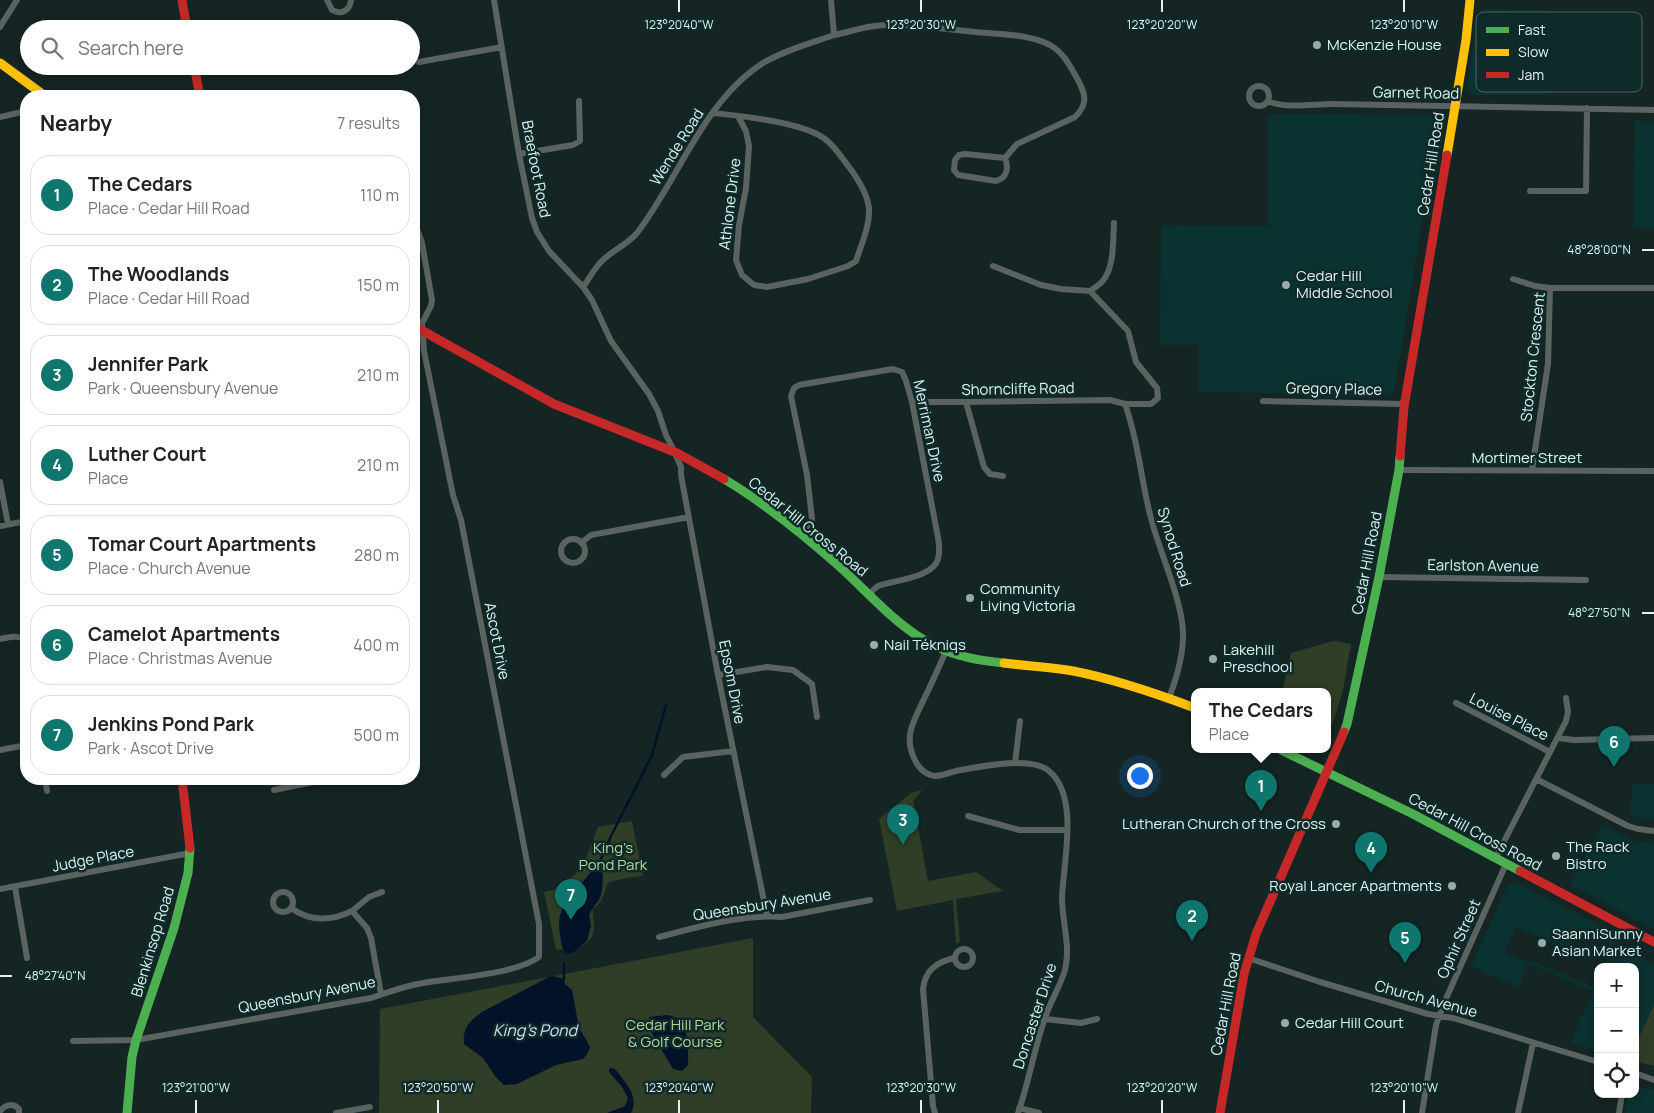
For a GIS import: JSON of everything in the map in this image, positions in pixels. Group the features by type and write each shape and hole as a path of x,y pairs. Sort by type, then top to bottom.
{"street":[{"path":"0,27 17,0"},
{"path":"182,0 185,20"},
{"path":"327,0 329,7 339,12 346,10 351,0"},
{"name":"Braefoot Road","path":"494,0 519,154 532,218 537,232 550,250 584,287 611,342 649,394 675,453"},
{"path":"831,0 834,36 869,27 894,25 948,28 1034,39 1050,45 1066,58 1082,88 1085,101 1082,110 1075,117 1017,144 1005,158"},
{"name":"Cedar Hill Road","path":"1220,1113 1248,958 1256,934 1347,724 1379,577 1399,470 1404,404 1466,40 1470,0"},
{"name":"Wende Road","path":"584,287 601,262 635,236 686,157 698,133 734,86 763,63 786,52 834,36"},
{"path":"420,62 502,47"},
{"path":"0,63 37,90"},
{"path":"196,75 199,90"},
{"path":"519,154 573,145 580,141 579,101"},
{"name":"Garnet Road","path":"1268,101 1275,104 1289,105 1349,104 1654,110"},
{"path":"1530,191 1586,191 1587,108"},
{"path":"0,117 20,112"},
{"name":"Athlone Drive","path":"713,113 738,116 788,124 824,138 837,150 857,178 869,209 867,224 856,261 848,266 808,279 768,287 754,285 742,275 736,260 750,146 746,131 738,116"},
{"path":"959,155 1005,158 1007,164 1005,176 996,181 958,176 954,170 954,160 959,155"},
{"path":"993,266 1041,284 1062,289 1090,291 1100,284 1107,275 1114,223"},
{"path":"420,237 432,306 420,326"},
{"path":"1513,279 1535,286 1550,288"},
{"name":"Stockton Crescent","path":"1532,470 1548,364 1550,288 1654,288"},
{"name":"Shorncliffe Road","path":"912,402 1110,400 1125,404 1151,404 1158,398 1157,388 1136,362 1128,331 1090,291"},
{"name":"Cedar Hill Cross Road","path":"420,330 560,407 675,453 713,472 804,537 910,630 935,646 970,658 1055,668 1101,676 1191,706"},
{"name":"Ascot Drive","path":"420,336 453,495 461,520 539,924 539,957"},
{"name":"Merriman Drive","path":"804,537 810,529 812,519 791,396 794,388 799,384 893,369 902,372 912,402 936,527 938,558 935,564 924,573 876,587 870,594"},
{"name":"Gregory Place","path":"1263,401 1404,404"},
{"path":"966,402 984,467 990,474 1003,476"},
{"name":"Synod Road","path":"1125,404 1132,424 1151,519 1181,614 1183,646 1169,698"},
{"name":"Epsom Drive","path":"675,453 681,467 718,676 767,916"},
{"name":"Mortimer Street","path":"1399,470 1654,470"},
{"path":"0,482 8,524"},
{"path":"581,543 591,535 689,517"},
{"path":"0,526 20,522"},
{"name":"Earlston Avenue","path":"1379,577 1586,580"},
{"path":"0,639 20,637"},
{"path":"946,651 911,731 910,747 918,764 929,774 935,776 959,770 1014,763 1020,721"},
{"path":"718,676 767,667 793,670 812,684 817,717"},
{"path":"1495,859 1566,721 1568,712 1566,698"},
{"name":"Louise Place","path":"1456,704 1550,752"},
{"path":"1558,738 1574,740 1654,738"},
{"path":"0,750 20,746"},
{"path":"664,775 683,757 733,751"},
{"name":"Cedar Hill Cross Road","path":"1287,753 1413,814 1654,942"},
{"name":"Doncaster Drive","path":"1014,763 1027,762 1037,764 1047,769 1056,777 1065,800 1068,830 1062,899 1067,940 1065,969 1044,1019 1019,1111"},
{"path":"1536,779 1628,826 1654,830"},
{"path":"46,785 47,791"},
{"name":"Blenkinsop Road","path":"128,1113 132,1057 136,1040 183,897 190,853 183,785"},
{"path":"274,790 298,785"},
{"path":"968,816 1019,830 1068,830"},
{"name":"Judge Place","path":"0,889 190,853"},
{"name":"Ophir Street","path":"1422,1113 1432,1045 1439,1016 1506,864"},
{"path":"15,887 27,958"},
{"path":"291,908 299,914 322,919 334,918 352,911 368,897 382,892"},
{"name":"Queensbury Avenue","path":"658,937 705,926 767,916 782,917 870,900"},
{"path":"352,911 367,928 371,938 381,994"},
{"name":"Queensbury Avenue","path":"73,1041 136,1040 371,998 413,985 493,973 533,962 539,957"},
{"path":"935,1113 923,989 924,980 934,966 944,960 954,958"},
{"name":"Church Avenue","path":"1248,958 1320,982 1439,1016 1454,1018 1594,1061"},
{"path":"1044,1019 1081,1024 1098,1019"},
{"path":"1518,1113 1533,1042"},
{"path":"1639,1075 1654,1080"},
{"path":"1619,1113 1621,1098"},
{"path":"0,1111 4,1107 12,1105 19,1108 19,1113"},
{"path":"336,1113 370,1108"},
{"path":"1019,1111 1039,1113"}],"shaded area":[{"path":"1484,9 1550,10 1550,12 1480,12"},
{"path":"1476,29 1476,92 1550,92 1550,95 1474,95 1468,93 1467,87"},
{"name":"Cedar Hill Middle School","path":"1268,114 1439,115 1393,395 1198,392 1199,345 1160,345 1161,225 1268,226"},
{"path":"1635,121 1654,121 1654,228 1633,228"},
{"path":"1632,784 1654,784 1654,819 1642,819 1630,815"},
{"path":"1602,825 1638,842 1654,841 1654,929 1570,885"},
{"path":"1512,883 1518,883 1605,928 1617,939 1615,944 1654,964 1654,1005 1639,1037 1639,963 1606,963 1613,948 1609,946 1610,942 1580,928 1569,951 1516,927 1505,952 1529,963 1530,960 1594,988 1594,1049 1570,1043 1593,991 1529,964 1518,988 1471,966 1507,886"},
{"path":"1639,1087 1654,1090 1654,1113 1625,1113 1627,1098 1639,1098"}],"green space":[{"path":"1333,641 1351,644 1343,690 1332,726 1331,688 1283,688 1291,653"},
{"path":"922,790 913,801 928,881 976,872 1003,891 956,899 960,942 956,944 953,900 897,911 879,819 911,793"},
{"name":"King's Pond Park","path":"632,821 643,876 610,882 600,902 593,909 594,925 591,939 587,943 576,947 556,950 544,892 559,889 583,866 598,827"},
{"name":"Cedar Hill Park & Golf Course","path":"753,938 753,1017 812,1077 811,1113 379,1113 380,1009"},
{"path":"1654,1005 1654,1066 1639,1062 1639,1037"}],"water":[{"path":"596,870 601,871 603,875 602,891 600,898 589,914 591,926 587,941 572,953 565,954 561,943 559,926 561,912 588,875"},
{"name":"King's Pond","path":"554,976 564,979 565,984 572,990 579,1028 590,1047 587,1054 583,1059 556,1065 517,1084 504,1085 495,1076 483,1058 464,1044 466,1029 474,1018 482,1012"},
{"path":"667,1015 675,1017 680,1022 688,1042 688,1065 682,1071 673,1069 649,1028 649,1017"},
{"path":"611,1068 615,1069 633,1095 634,1101 631,1113 607,1113 625,1106 628,1098 622,1087 609,1072"}],"waterway":[{"path":"595,873 611,836 652,755 666,705"},
{"path":"564,963 564,979"}],"traffic: fast":[{"path":"1344,732 1379,577 1400,456"},
{"path":"724,479 770,509 799,532 840,567 886,611 923,640 961,656 1004,663"},
{"path":"1287,753 1413,814 1520,871"},
{"path":"127,1113 132,1057 136,1040 174,928 188,873 190,848"}],"traffic: slow":[{"path":"1447,155 1466,40 1470,0"},
{"path":"0,63 37,90"},
{"path":"1004,663 1089,674 1135,687 1191,707"}],"traffic: jam":[{"path":"182,0 185,20"},
{"path":"196,75 199,90"},
{"path":"1400,456 1404,407 1447,155"},
{"path":"420,329 554,404 677,453 724,479"},
{"path":"1220,1113 1244,974 1256,934 1344,732"},
{"path":"183,785 190,848"},
{"path":"1520,871 1654,942"}],"place":[{"name":"McKenzie House","path":"1317,45"},
{"name":"Cedar Hill Middle School","path":"1286,285"},
{"name":"Community Living Victoria","path":"970,598"},
{"name":"Nail Tékniqs","path":"874,645"},
{"name":"Lakehill Preschool","path":"1213,659"},
{"name":"Camelot Apartments","path":"1614,767"},
{"name":"The Cedars","path":"1261,811"},
{"name":"Lutheran Church of the Cross","path":"1336,824"},
{"name":"Jennifer Park","path":"903,845"},
{"name":"The Rack Bistro","path":"1556,856"},
{"name":"Luther Court","path":"1371,873"},
{"name":"Royal Lancer Apartments","path":"1452,886"},
{"name":"Jenkins Pond Park","path":"571,920"},
{"name":"The Woodlands","path":"1192,941"},
{"name":"SaanniSunny Asian Market","path":"1542,943"},
{"name":"Tomar Court Apartments","path":"1405,963"},
{"name":"Cedar Hill Court","path":"1285,1023"}]}
